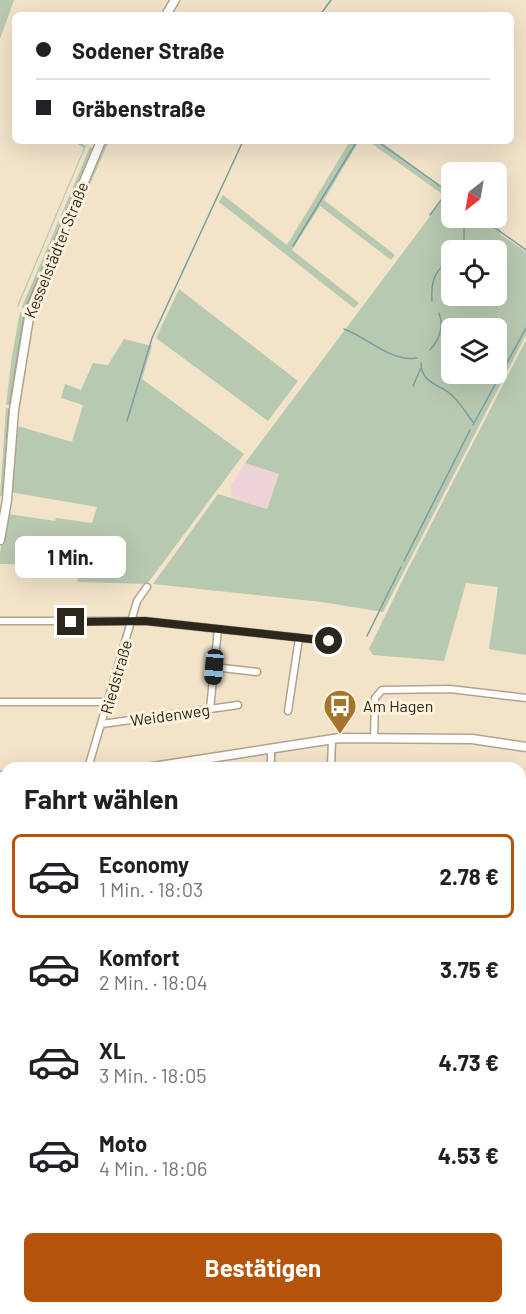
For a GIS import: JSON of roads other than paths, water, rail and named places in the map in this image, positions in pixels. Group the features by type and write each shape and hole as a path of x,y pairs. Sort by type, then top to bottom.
{"main road":[{"name":"Kesselstädter Straße","path":"0,540 7,500 12,421 30,311 100,144"},
{"path":"210,762 270,748 332,739 472,739 526,747"}],"street":[{"name":"Riedstraße","path":"90,762 137,601 147,587"},
{"path":"0,621 145,621 329,641"},
{"path":"210,709 218,629"},
{"path":"288,711 299,638"},
{"path":"214,667 257,672"},
{"path":"374,738 375,698 382,690 450,689 526,698"},
{"path":"0,702 108,702"},
{"name":"Weidenweg","path":"102,724 238,705"},
{"path":"330,762 332,739"},
{"path":"270,748 271,762"}],"waterway":[{"path":"322,12 331,0"},
{"path":"127,421 152,338 242,144"},
{"path":"293,246 355,144"},
{"path":"381,144 441,187"},
{"path":"26,307 75,192"},
{"path":"430,215 441,200"},
{"path":"464,228 464,240"},
{"path":"495,228 526,250"},
{"path":"432,301 434,280 441,268"},
{"path":"430,350 440,333 439,313"},
{"path":"10,403 24,317"},
{"path":"473,425 526,328"},
{"path":"344,329 389,353 417,358"},
{"path":"421,363 426,378 452,395 473,422"},
{"path":"413,386 421,368"},
{"path":"3,494 9,410"},
{"path":"404,561 470,430"},
{"path":"0,515 2,504"},
{"path":"367,636 401,567"}],"place":[{"name":"Am Hagen","path":"340,735"}]}
